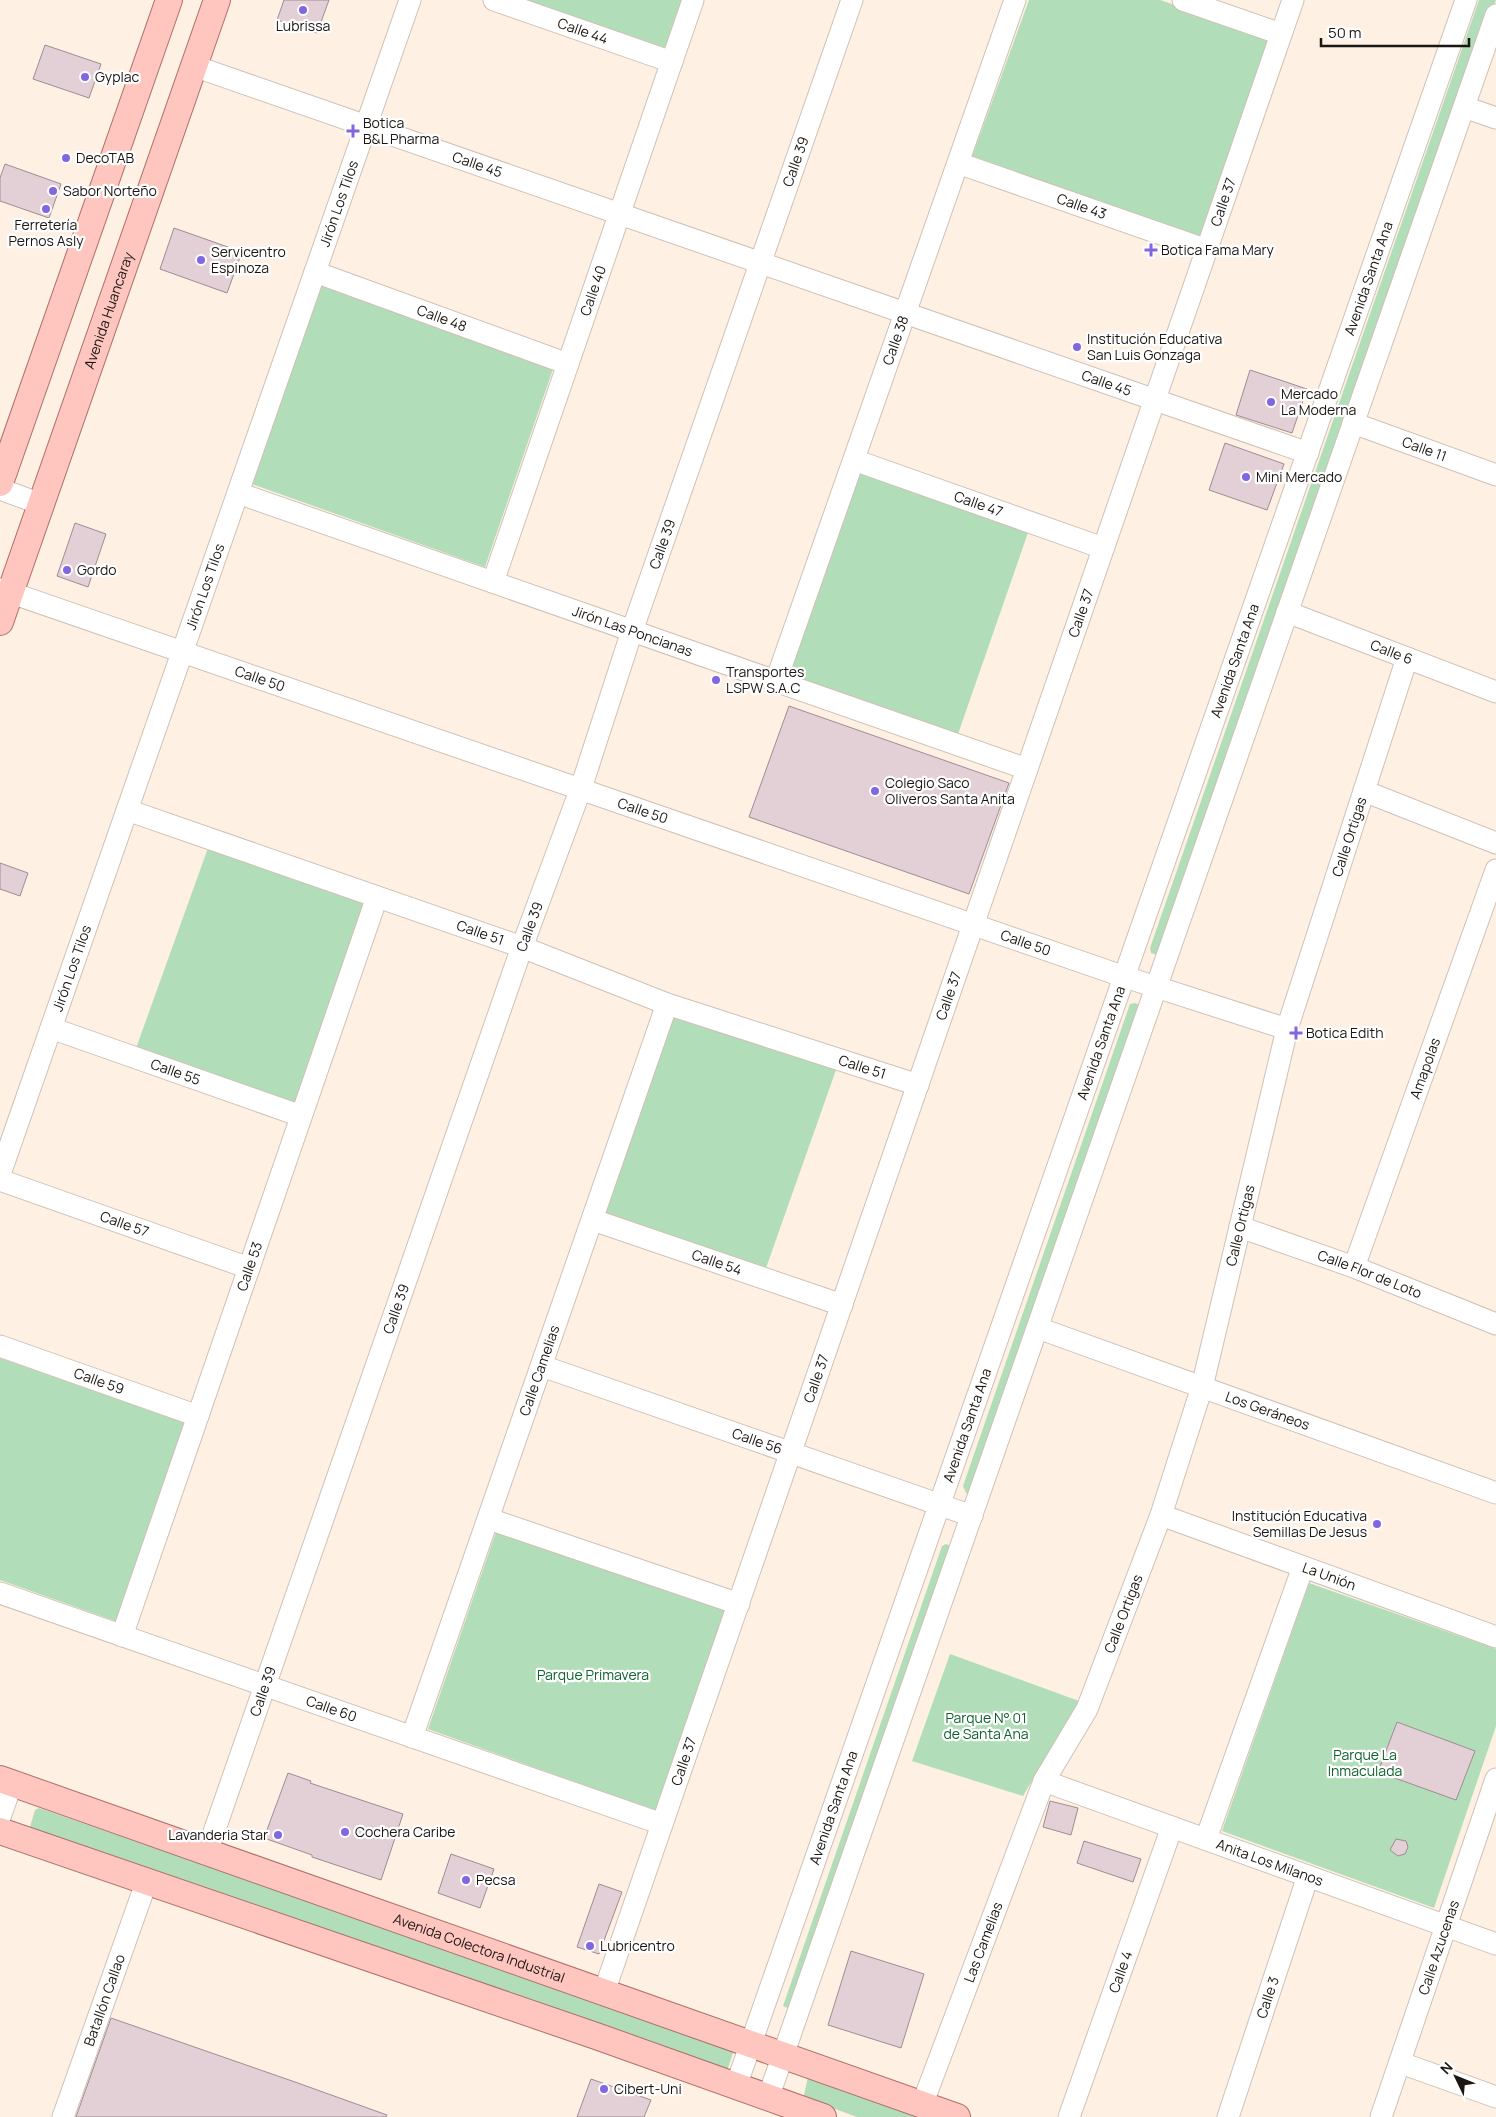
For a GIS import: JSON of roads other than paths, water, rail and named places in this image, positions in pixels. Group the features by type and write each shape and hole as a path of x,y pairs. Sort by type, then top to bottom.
{"main road":[{"path":"0,483 169,0"},
{"name":"Avenida Huancaray","path":"0,622 5,591 41,504 217,0"},
{"name":"Avenida Colectora Industrial","path":"6,1781 957,2117"},
{"path":"0,1831 146,1883 596,2036 823,2117"}],"street":[{"name":"Jirón Los Tilos","path":"0,1174 410,0"},
{"name":"Calle 44","path":"494,0 672,62"},
{"name":"Calle 40","path":"493,582 693,0"},
{"name":"Calle 39","path":"207,1852 522,947 581,788 632,631 852,0"},
{"name":"Calle 38","path":"776,681 1015,0"},
{"path":"1183,0 1281,34"},
{"name":"Calle 37","path":"604,1992 1293,0"},
{"name":"Avenida Santa Ana","path":"736,2086 1466,0"},
{"path":"768,2098 1496,15"},
{"name":"Calle 45","path":"194,66 1308,453"},
{"path":"1464,107 1496,118"},
{"name":"Calle 43","path":"958,163 1206,250"},
{"name":"Calle 48","path":"315,272 568,364"},
{"name":"Calle 11","path":"1353,423 1496,475"},
{"name":"Calle 47","path":"854,460 1104,548"},
{"path":"0,489 41,504"},
{"name":"Jirón Las Poncianas","path":"238,493 1027,769"},
{"name":"Calle 50","path":"5,591 581,788 1156,988 1287,1029"},
{"name":"Calle 6","path":"1287,612 1495,690"},
{"name":"Calle Ortigas","path":"1044,1781 1087,1710 1161,1515 1202,1387 1287,1029 1407,658"},
{"path":"1364,791 1496,843"},
{"name":"Calle 51","path":"127,810 522,947 667,1004 918,1085"},
{"name":"Amapolas","path":"1354,1267 1496,870"},
{"name":"Calle 53","path":"122,1636 377,897"},
{"name":"Calle Camelias","path":"412,1737 667,1004"},
{"name":"Calle 55","path":"51,1028 301,1116"},
{"name":"Calle 57","path":"0,1180 249,1268"},
{"name":"Calle 54","path":"593,1220 842,1305"},
{"name":"Calle Flor de Loto","path":"1240,1227 1494,1317"},
{"name":"Los Geráneos","path":"1038,1328 1496,1494"},
{"name":"Calle 59","path":"0,1346 198,1416"},
{"name":"Calle 56","path":"542,1366 972,1516"},
{"name":"La Unión","path":"1161,1515 1496,1637"},
{"path":"489,1518 738,1604"},
{"path":"1206,1839 1303,1567"},
{"name":"Calle 60","path":"0,1593 662,1824"},
{"path":"0,1817 6,1781"},
{"name":"Anita Los Milanos","path":"1044,1781 1496,1944"},
{"name":"Las Camelias","path":"922,2105 1044,1781"},
{"name":"Calle Azucenas","path":"1381,2117 1495,1788"},
{"name":"Calle 4","path":"1069,2117 1172,1827"},
{"name":"Calle 3","path":"1228,2117 1308,1876"},
{"name":"Batallón Callao","path":"63,2117 146,1883"},
{"path":"1400,2063 1496,2096"}],"place":[{"name":"Lubrissa","path":"303,10"},
{"name":"Gyplac","path":"85,77"},
{"name":"Botica B&L Pharma","path":"353,131"},
{"name":"DecoTAB","path":"66,158"},
{"name":"Sabor Norteño","path":"53,191"},
{"name":"Ferretería Pernos Asly","path":"46,209"},
{"name":"Botica Fama Mary","path":"1151,250"},
{"name":"Servicentro Espinoza","path":"201,260"},
{"name":"Institución Educativa San Luis Gonzaga","path":"1077,347"},
{"name":"Mercado La Moderna","path":"1271,402"},
{"name":"Mini Mercado","path":"1246,477"},
{"name":"Gordo","path":"67,570"},
{"name":"Transportes LSPW S.A.C","path":"716,680"},
{"name":"Colegio Saco Oliveros Santa Anita","path":"875,791"},
{"name":"Botica Edith","path":"1296,1033"},
{"name":"Institución Educativa Semillas De Jesus","path":"1377,1524"},
{"name":"Cochera Caribe","path":"345,1832"},
{"name":"Lavanderia Star","path":"278,1835"},
{"name":"Pecsa","path":"466,1880"},
{"name":"Lubricentro","path":"590,1946"},
{"name":"Cibert-Uni","path":"604,2089"}],"park label":[{"name":"Parque Primavera","path":"593,1675"},
{"name":"Parque N° 01 de Santa Ana","path":"986,1726"},
{"name":"Parque La Inmaculada","path":"1365,1764"}]}
